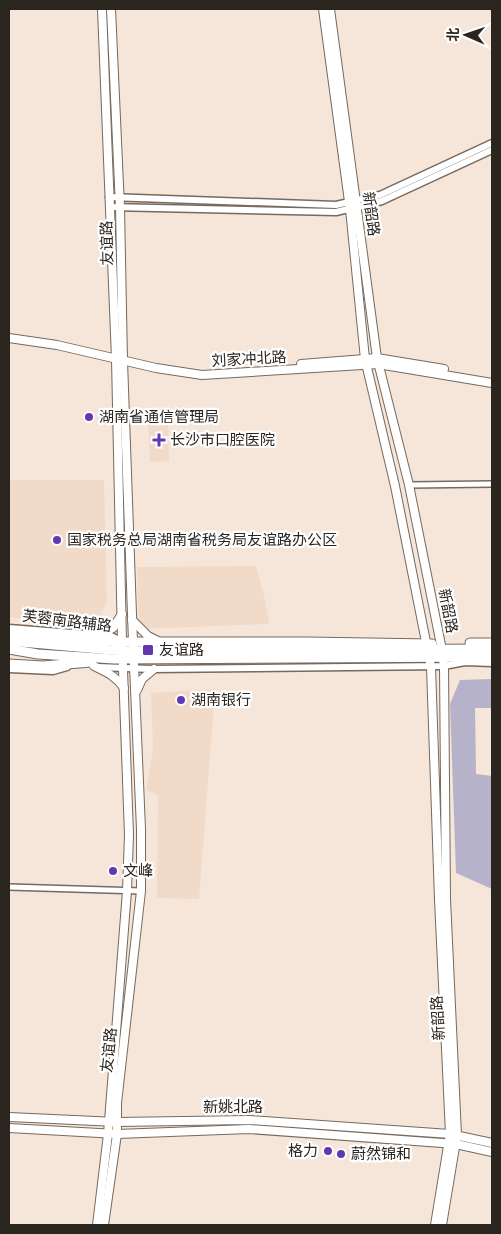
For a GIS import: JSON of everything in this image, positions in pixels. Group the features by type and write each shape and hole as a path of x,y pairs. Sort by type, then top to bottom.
{"main road":[{"name":"友谊路","path":"102,9 109,197 120,358 141,829 141,891 117,1134 104,1225"},
{"name":"友谊路","path":"97,1225 108,1134 107,1122 127,891 129,835 124,689 121,656 120,207 112,9"},
{"name":"新韶路","path":"323,9 378,361 409,485 442,655 446,899 454,1134 442,1225"},
{"name":"新韶路","path":"330,9 353,205 366,362 395,486 429,654 439,899 454,1134"},
{"name":"刘家冲北路","path":"9,337 120,358 202,370 378,361 492,378"},
{"name":"刘家冲北路","path":"378,361 492,383"},
{"path":"100,635 113,628 122,614"},
{"path":"132,620 148,636 160,642 307,642 429,654 492,657"},
{"path":"9,634 80,640 121,656"},
{"path":"69,646 90,634"},
{"path":"9,641 69,646 121,656"},
{"path":"134,655 160,642"},
{"path":"442,655 492,643"},
{"path":"9,649 38,654 121,656"},
{"path":"442,655 492,649"},
{"path":"53,666 134,655 429,654"},
{"path":"9,664 75,665"},
{"path":"94,666 118,679 124,689"},
{"path":"136,692 142,679 154,669"},
{"name":"新姚北路","path":"9,1117 107,1122 249,1120 454,1134 492,1143"},
{"name":"新姚北路","path":"9,1128 108,1134 249,1129 453,1144 492,1152"},
{"name":"新韶路","path":"435,1225 453,1144"}],"street":[{"path":"110,207 336,212 380,196 492,143"},
{"path":"109,197 353,205 382,201 492,150"},
{"path":"409,485 492,484"},
{"name":"芙蓉南路辅路","path":"9,628 111,636 121,656"},
{"path":"9,669 53,671 75,665 94,666 121,656 134,655 154,669 429,654 442,655 465,662 492,663"},
{"path":"9,887 141,891"}],"shaded area":[{"name":"长沙市口腔医院","path":"168,417 169,461 150,462 148,419"},
{"name":"国家税务总局湖南省税务局友谊路办公区","path":"9,480 104,480 107,601 100,617 80,623 9,617"},
{"path":"256,566 269,624 139,629 137,567"},
{"path":"492,679 492,708 475,708 476,774 492,776 492,889 456,873 450,704 460,680"},
{"path":"215,689 199,899 157,898 158,795 146,790 153,749 151,693"}],"place":[{"name":"湖南省通信管理局","path":"89,417"},
{"name":"长沙市口腔医院","path":"159,440"},
{"name":"国家税务总局湖南省税务局友谊路办公区","path":"57,540"},
{"name":"友谊路","path":"148,650"},
{"name":"湖南银行","path":"181,700"},
{"name":"文峰","path":"113,871"},
{"name":"格力","path":"328,1151"},
{"name":"蔚然锦和","path":"341,1154"}]}
